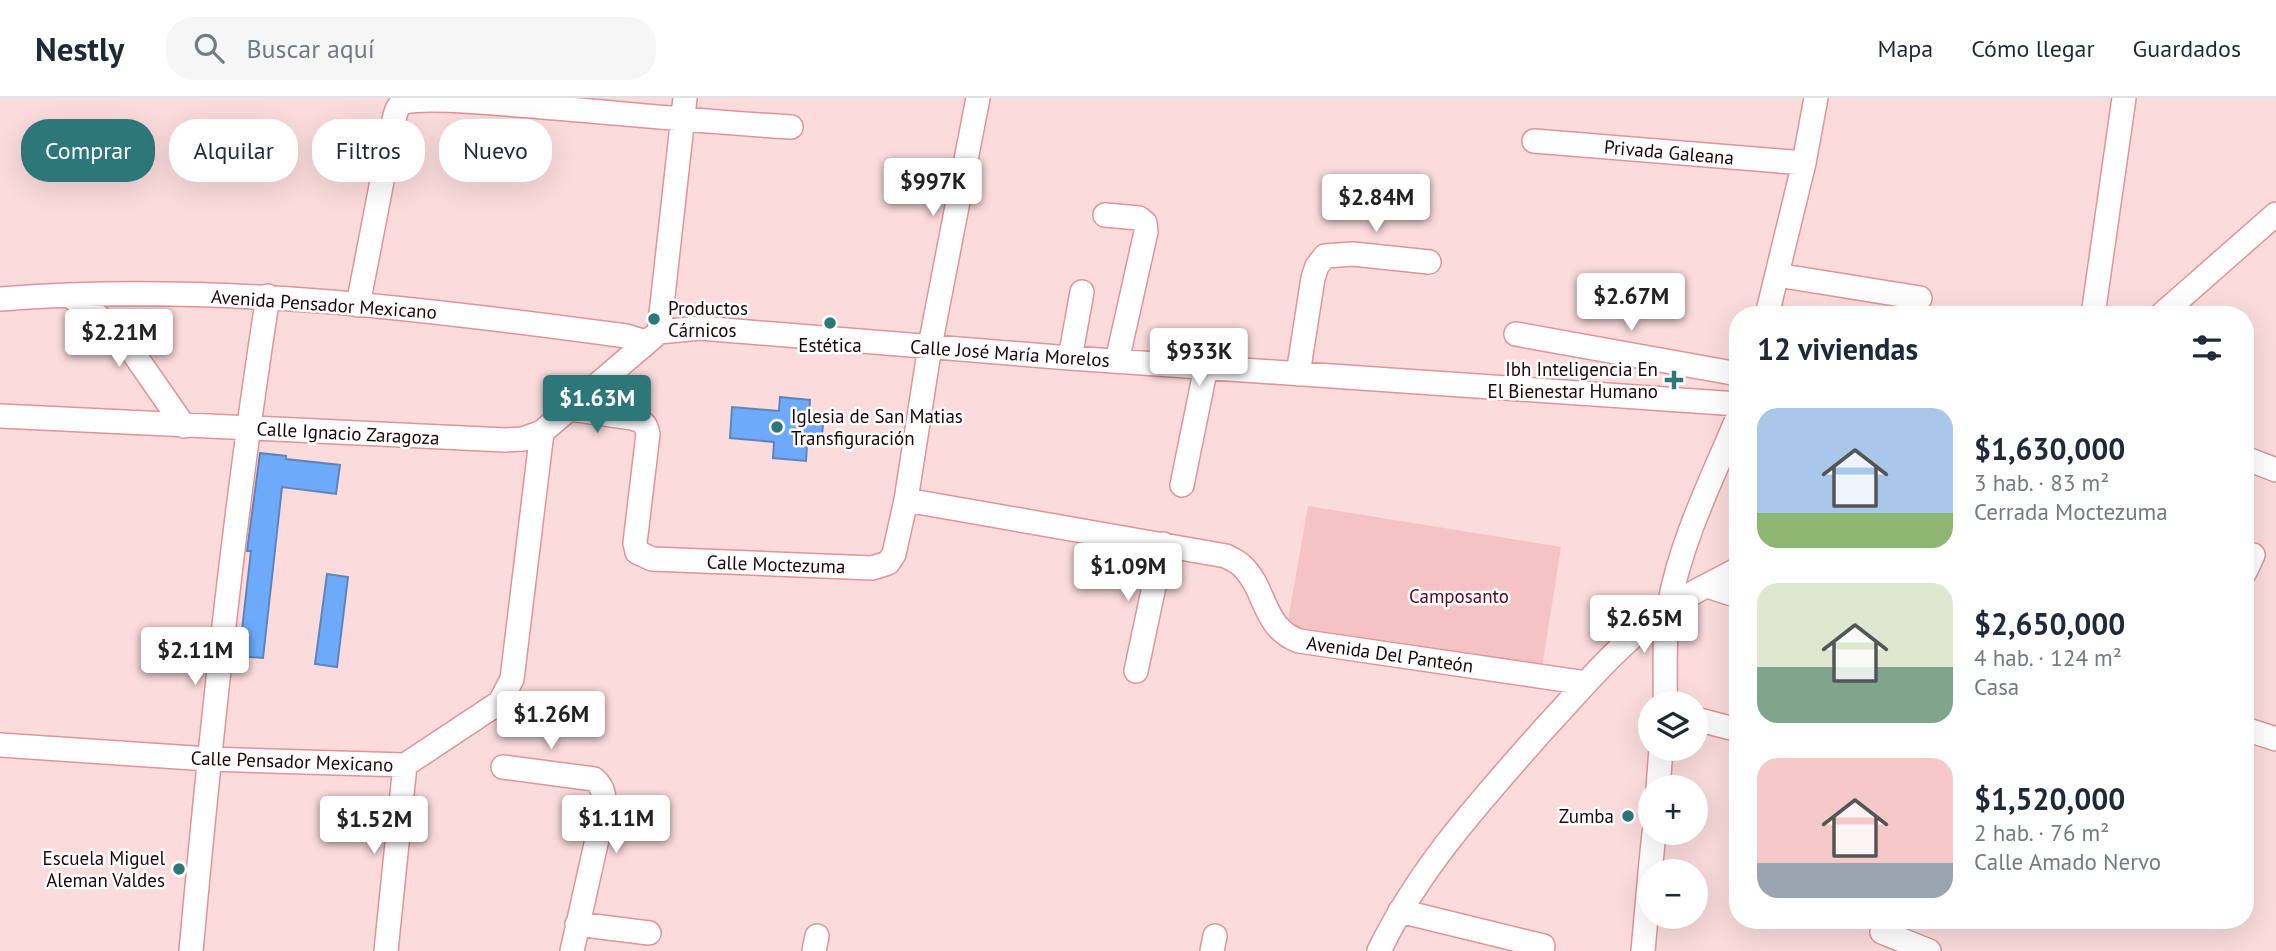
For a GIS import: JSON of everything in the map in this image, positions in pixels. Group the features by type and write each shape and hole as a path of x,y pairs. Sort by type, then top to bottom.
{"street":[{"path":"906,500 930,346 978,98"},
{"path":"1770,306 1804,163 1816,98"},
{"path":"2091,306 2124,98"},
{"path":"359,305 394,119 397,108 404,102 431,99 529,105 683,109 792,127"},
{"path":"652,337 683,109"},
{"name":"Privada Galeana","path":"1534,141 1804,163"},
{"path":"2171,306 2276,214"},
{"path":"1105,215 1139,218 1145,223 1146,232 1117,361"},
{"path":"1298,374 1313,278 1317,266 1325,256 1353,254 1429,262"},
{"path":"1777,275 1920,298"},
{"path":"1070,358 1082,292"},
{"name":"Avenida Pensador Mexicano","path":"0,299 154,294 268,296 652,337"},
{"path":"70,296 107,323 125,341 184,426"},
{"path":"191,951 208,759 247,429 268,296"},
{"name":"Calle José María Morelos","path":"652,337 700,328 1070,358 1729,403"},
{"path":"1516,334 1729,372"},
{"name":"Calle Ignacio Zaragoza","path":"0,416 247,429 523,439 542,432 652,337"},
{"path":"1182,485 1206,367"},
{"name":"Calle Moctezuma","path":"570,409 641,420 646,426 648,434 635,543 637,552 652,559 872,568 888,564 894,554 906,500"},
{"name":"Calle Pensador Mexicano","path":"0,745 208,759 405,765 486,713 507,693 512,679 542,432"},
{"path":"1665,691 1668,608 1687,536 1729,438"},
{"path":"2254,461 2276,470"},
{"name":"Avenida Del Panteón","path":"906,500 1226,556 1241,565 1285,636 1299,641 1586,683"},
{"path":"1136,671 1163,544"},
{"path":"1379,951 1400,911 1477,805 1586,683 1668,608 1729,574"},
{"path":"1707,586 1729,593"},
{"path":"1708,722 1729,728"},
{"path":"2254,732 2276,739"},
{"path":"386,951 405,765"},
{"path":"503,767 594,779 601,785 605,796 572,951"},
{"path":"1400,911 1544,946"},
{"path":"577,924 649,933"},
{"path":"1643,951 1645,929"},
{"path":"1882,935 1929,951"}],"green space":[{"name":"Camposanto","path":"1308,506 1561,547 1541,674 1286,632"}],"building":[{"name":"Iglesia de San Matias Transfiguración","path":"780,397 810,400 809,414 824,415 821,445 807,444 806,461 773,458 774,442 730,438 732,407 779,411"},
{"path":"260,453 340,465 336,494 282,487 263,658 239,656 251,551 247,551"},
{"path":"327,574 348,577 337,667 315,664"}],"place":[{"name":"Productos Cárnicos","path":"654,319"},
{"name":"Estética","path":"830,323"},
{"name":"Ibh Inteligencia En El Bienestar Humano","path":"1674,380"},
{"name":"Iglesia de San Matias Transfiguración","path":"777,427"},
{"name":"Zumba","path":"1628,816"},
{"name":"Escuela Miguel Aleman Valdes","path":"179,869"}]}
